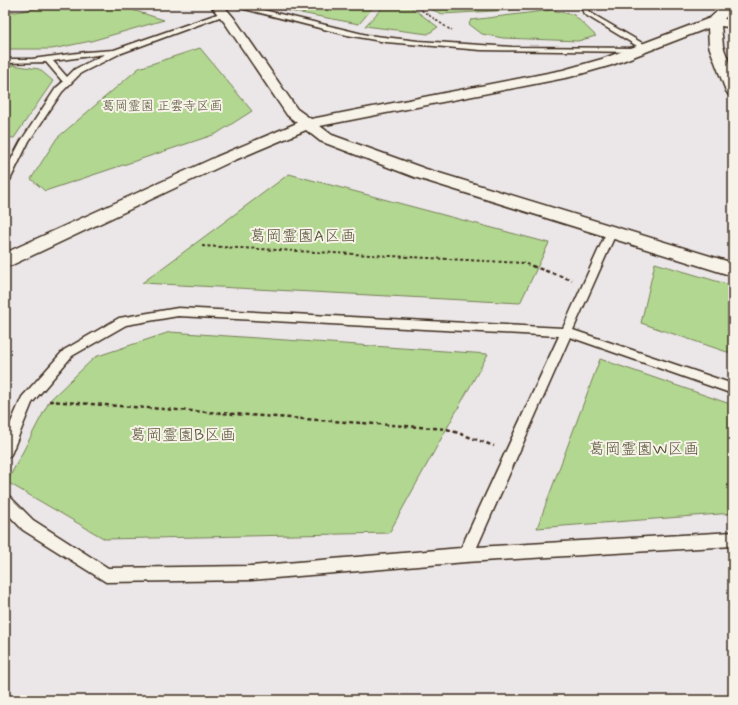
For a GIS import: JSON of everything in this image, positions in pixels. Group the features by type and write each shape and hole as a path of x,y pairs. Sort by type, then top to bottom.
{"street":[{"path":"5,261 222,160 308,124 565,74 607,62 714,21 731,5"},
{"path":"224,8 292,112 326,138 420,173 733,270"},
{"path":"714,21 733,24"},
{"path":"714,21 716,46 729,70 733,91"}],"lane":[{"path":"583,5 586,13 642,48"},
{"path":"5,180 25,141 60,90 78,71 116,52 224,8 251,8 332,30 386,40 478,48 642,48"},
{"path":"5,61 48,60 91,52 116,52"},
{"path":"48,60 67,82"},
{"path":"466,555 612,232"},
{"path":"5,452 27,400 68,353 123,321 178,312 567,332 733,389"},
{"path":"5,501 28,525 106,575 251,573 466,555 733,539"}],"path":[{"path":"414,5 478,48"},
{"path":"202,246 523,263 588,285"},
{"path":"27,400 447,429 512,452"}],"green space":[{"path":"54,5 117,5 164,20 91,41 52,49 5,49 5,11 16,12"},
{"path":"276,5 375,5 359,24 274,8"},
{"path":"385,5 408,5 438,27 428,34 365,26"},
{"path":"421,5 531,5 528,9 442,14"},
{"path":"552,10 574,15 596,36 578,41 503,38 482,34 469,24 471,20"},
{"name":"葛岡霊園 正雲寺区画","path":"200,48 252,111 216,134 45,191 31,179 57,138 139,68"},
{"path":"5,64 39,69 53,81 14,138 5,137"},
{"name":"葛岡霊園A区画","path":"289,174 549,243 520,303 142,283"},
{"path":"655,263 733,286 733,354 641,323"},
{"name":"葛岡霊園B区画","path":"170,332 488,354 389,533 105,539 7,482 50,400 95,357"},
{"name":"葛岡霊園W区画","path":"600,359 733,405 733,513 537,528"}]}
